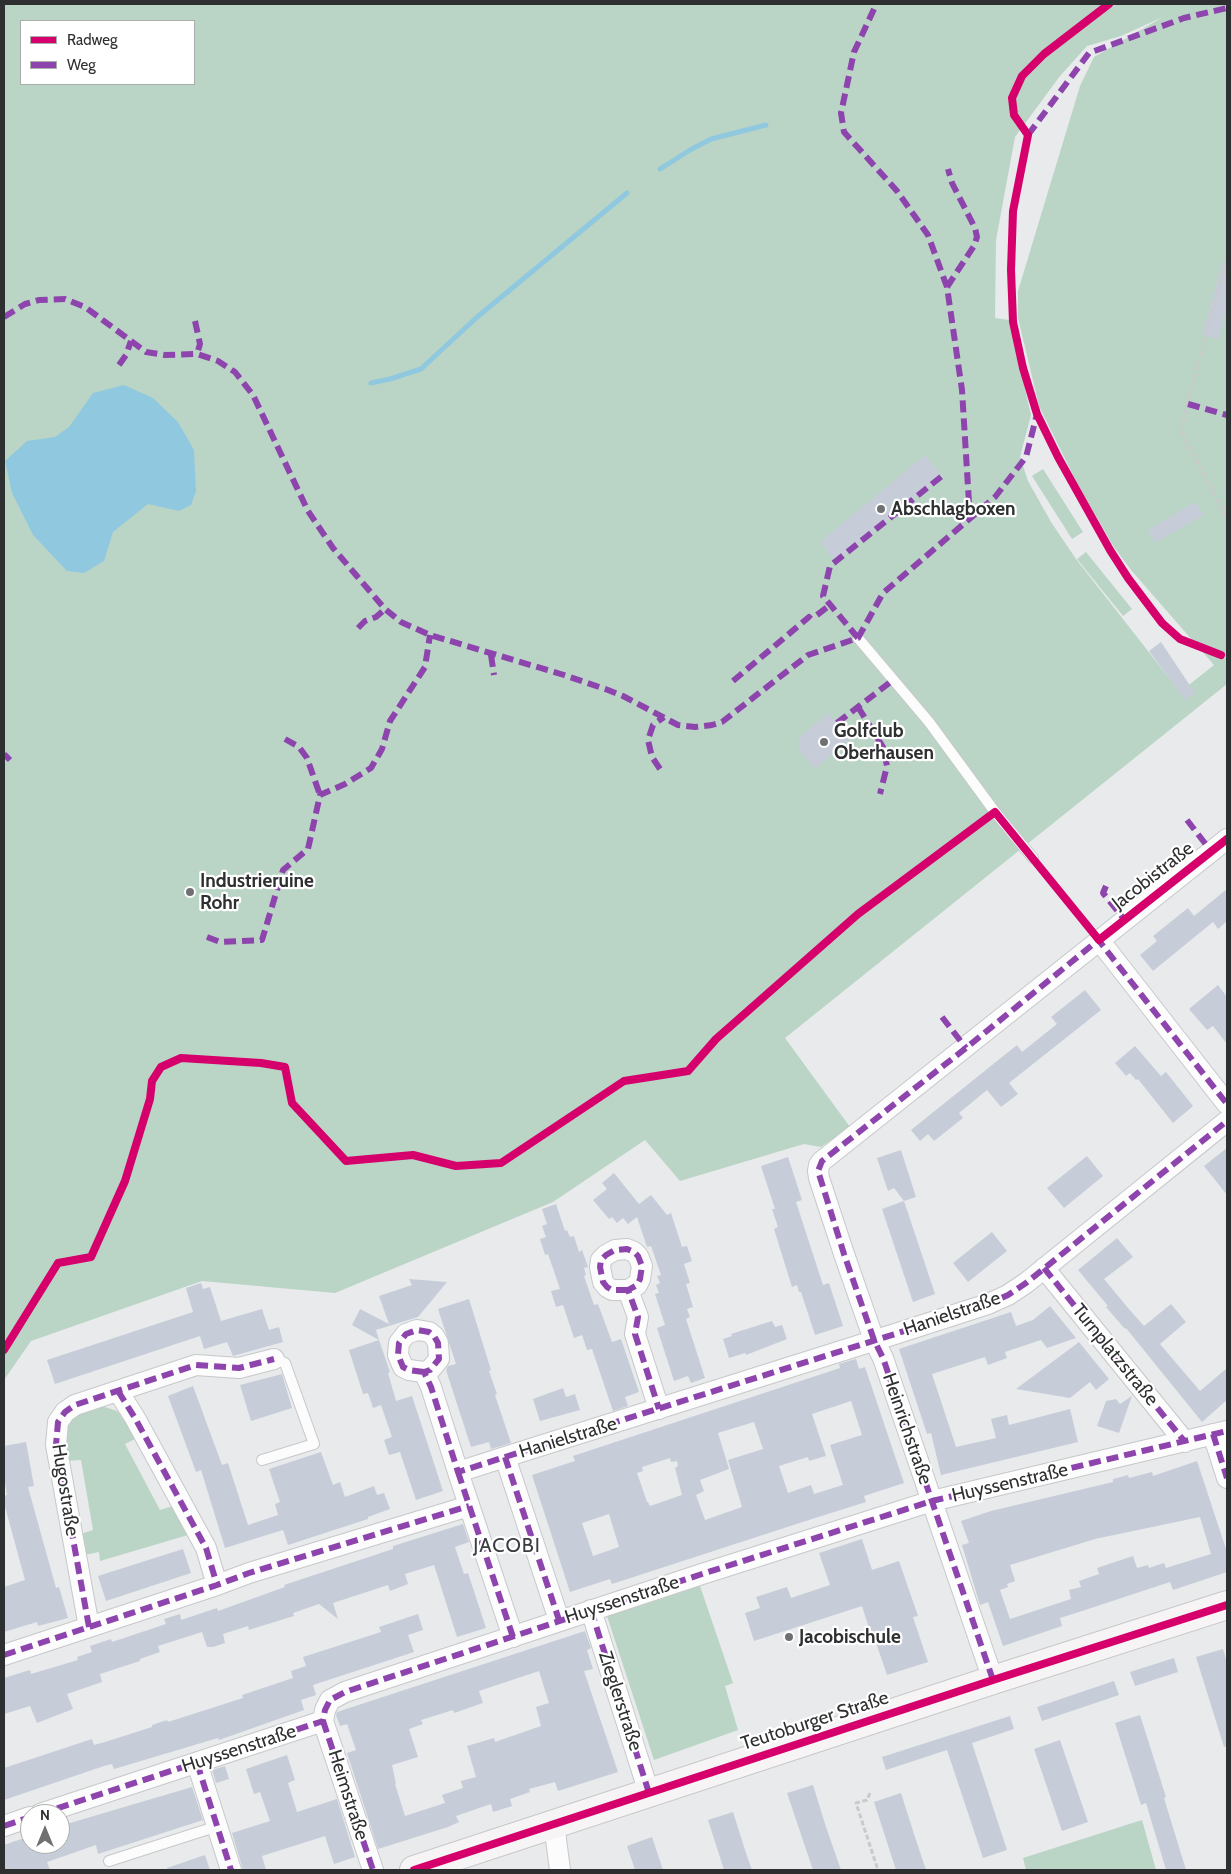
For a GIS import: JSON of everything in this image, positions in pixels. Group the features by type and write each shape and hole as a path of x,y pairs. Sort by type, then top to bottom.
{"main road":[{"name":"Teutoburger Straße","path":"414,1870 1227,1605"}],"street":[{"name":"Jacobistraße","path":"819,1178 818,1171 822,1161 1227,838"},
{"path":"1098,940 1227,1104"},
{"name":"Hanielstraße","path":"505,1458 1001,1298 1026,1283 1227,1121"},
{"name":"Heinrichstraße","path":"819,1178 874,1340 883,1358 993,1680"},
{"name":"Turnplatzstraße","path":"1044,1268 1185,1442"},
{"path":"628,1290 638,1317 635,1334 659,1409"},
{"name":"Hugostraße","path":"89,1627 56,1445 58,1422 65,1412 75,1405 196,1365 239,1368 274,1359"},
{"path":"424,1372 431,1387 513,1637"},
{"path":"118,1391 135,1418 206,1548 217,1586"},
{"path":"1220,1432 1227,1478"},
{"name":"Huyssenstraße","path":"70,1804 323,1720 330,1700 337,1696 559,1620 932,1501 1185,1442 1220,1432"},
{"path":"458,1472 505,1458 559,1620"},
{"path":"4,1655 217,1586 249,1573 332,1546 469,1506"},
{"name":"Zieglerstraße","path":"591,1610 649,1793"},
{"name":"Heimstraße","path":"323,1720 373,1870"},
{"path":"197,1763 231,1870"},
{"path":"4,1826 20,1820"},
{"path":"554,1824 560,1870"}],"lane":[{"path":"858,638 929,722 995,812 1033,858"},
{"path":"262,1460 314,1444 285,1363 274,1359"},
{"path":"109,1861 218,1826"}],"path":[{"path":"1227,258 1185,412 1182,433 1227,519"},
{"path":"812,620 817,615"},
{"path":"870,1793 867,1800 856,1803 878,1870"}],"green space":[{"path":"4,4 1227,4 1227,684 785,1038 850,1127 821,1147 804,1144 680,1181 645,1140 553,1202 335,1293 202,1281 31,1341 4,1380","holes":["1163,17 1094,57 1080,86 1018,291 1018,318 1039,406 1077,483 1114,547 1131,570 1214,665 1180,692 1076,559 1051,522 1028,481 1020,457 1031,415 1009,320 995,318 996,240 1015,137 1060,76 1087,46 1121,36"]},
{"path":"1043,469 1083,532 1072,539 1032,476"},
{"path":"1086,552 1132,609 1123,616 1077,559"},
{"path":"102,1406 117,1411 124,1417 137,1438 125,1444 160,1510 173,1506 188,1535 100,1561 99,1552 84,1555 81,1534 93,1530 81,1460 67,1461 64,1440 67,1427 73,1417 80,1412"},
{"path":"700,1586 733,1683 725,1686 738,1730 654,1760 607,1616"},
{"path":"1142,1820 1156,1870 1026,1870 1023,1858"}],"water":[{"path":"124,385 153,398 178,422 194,450 196,491 191,505 179,511 148,504 113,532 104,561 84,573 67,571 33,535 12,493 5,461 27,441 55,437 69,427 93,393"}],"building":[{"path":"1223,262 1227,262 1227,306 1218,339 1202,335"},
{"name":"Abschlagboxen","path":"925,455 942,476 836,562 820,542"},
{"path":"1195,502 1204,515 1155,543 1148,530"},
{"path":"1161,642 1195,693 1185,700 1149,651"},
{"name":"Golfclub Oberhausen","path":"828,713 850,739 815,769 797,748 802,744 797,739"},
{"path":"1227,889 1227,921 1218,929 1213,922 1153,971 1140,955 1157,941 1153,936 1188,908 1194,916"},
{"path":"1218,985 1227,997 1227,1044 1213,1026 1207,1030 1189,1009"},
{"path":"1085,990 1101,1010 1009,1083 1018,1094 1001,1107 987,1090 959,1113 963,1118 934,1141 928,1134 920,1141 911,1130 1017,1045 1022,1052 1057,1024 1051,1017"},
{"path":"1135,1046 1161,1076 1166,1072 1193,1106 1173,1123 1138,1079 1136,1080 1130,1073 1126,1076 1115,1063"},
{"path":"1227,1148 1227,1195 1204,1166"},
{"path":"901,1150 916,1197 904,1201 894,1188 888,1191 877,1158"},
{"path":"1087,1156 1103,1176 1064,1208 1047,1188"},
{"path":"788,1157 802,1200 796,1202 823,1285 829,1283 843,1326 815,1335 801,1292 799,1292 797,1285 792,1287 774,1229 778,1227 772,1209 775,1209 761,1166"},
{"path":"614,1173 639,1204 651,1195 667,1215 671,1213 682,1247 687,1246 692,1261 684,1264 690,1283 686,1284 693,1307 687,1309 690,1317 686,1319 705,1378 691,1383 688,1376 674,1381 657,1328 665,1325 655,1294 659,1293 656,1285 660,1283 657,1276 661,1275 651,1246 647,1247 637,1217 628,1224 623,1218 617,1223 612,1217 609,1219 593,1200 607,1189 602,1183"},
{"path":"904,1201 935,1294 913,1302 882,1209"},
{"path":"556,1204 565,1231 567,1230 570,1237 574,1236 579,1252 582,1250 588,1267 584,1268 586,1275 584,1276 594,1305 598,1304 612,1342 621,1339 639,1392 625,1397 628,1406 613,1411 592,1349 587,1350 582,1335 574,1338 563,1305 556,1307 551,1291 560,1289 548,1254 545,1255 540,1239 546,1237 542,1226 547,1224 542,1209"},
{"path":"992,1232 1007,1251 968,1282 953,1263"},
{"path":"1117,1238 1133,1257 1104,1279 1128,1308 1144,1326 1171,1304 1186,1322 1160,1344 1200,1391 1227,1368 1227,1400 1202,1422 1126,1328 1106,1307 1108,1306 1078,1270"},
{"path":"409,1279 447,1282 418,1317 376,1330 379,1340 352,1325 360,1309 389,1324 379,1296 412,1285"},
{"path":"201,1283 203,1289 210,1287 221,1321 262,1309 269,1330 279,1327 283,1342 233,1356 227,1342 204,1349 200,1336 55,1384 47,1360 193,1312 186,1288"},
{"path":"469,1299 491,1370 489,1371 497,1394 495,1395 511,1443 491,1449 489,1442 471,1447 446,1370 448,1366 456,1364 438,1309"},
{"path":"1050,1306 1076,1338 1047,1348 1041,1340 1005,1352 1007,1358 988,1365 985,1357 932,1374 956,1447 996,1438 991,1419 1007,1415 1009,1425 1070,1409 1078,1442 941,1475 931,1433 927,1434 899,1349 1011,1312 1016,1326 1033,1320"},
{"path":"772,1321 775,1327 782,1325 787,1339 746,1355 745,1353 729,1358 723,1339 732,1336 731,1334"},
{"path":"379,1340 390,1372 388,1373 396,1401 412,1396 443,1491 416,1500 400,1452 389,1455 384,1440 392,1437 381,1405 373,1408 368,1393 363,1394 349,1350"},
{"path":"1079,1342 1109,1379 1096,1390 1090,1382 1070,1398 1016,1389"},
{"path":"856,1359 859,1369 865,1367 904,1483 864,1496 866,1502 612,1584 610,1579 570,1592 532,1475 575,1461 573,1456 840,1368 839,1364","holes":["851,1401 862,1435 830,1445 843,1485 814,1494 811,1485 788,1493 779,1466 808,1457 809,1461 826,1456 812,1414","754,1422 763,1449 728,1460 742,1507 705,1520 696,1495 704,1491 700,1480 729,1469 718,1433","670,1458 671,1462 677,1461 678,1466 675,1468 682,1495 650,1506 637,1473 643,1471 642,1467","609,1514 619,1547 593,1556 582,1523"]},
{"path":"282,1374 292,1408 251,1421 240,1385"},
{"path":"193,1386 222,1465 228,1463 248,1525 278,1515 275,1504 280,1502 269,1469 321,1452 333,1485 340,1482 345,1497 374,1486 377,1495 384,1493 390,1509 368,1517 368,1519 288,1545 283,1530 225,1548 201,1470 196,1472 168,1396"},
{"path":"563,1388 566,1397 575,1394 580,1410 540,1421 533,1399"},
{"path":"1132,1396 1119,1433 1097,1426 1106,1401 1116,1399 1120,1404"},
{"path":"26,1442 34,1486 28,1487 56,1588 59,1587 68,1618 38,1626 37,1622 4,1632 4,1587 25,1580 4,1503 4,1496 7,1495 4,1475 4,1446"},
{"path":"1197,1461 1227,1552 1227,1572 1173,1590 1170,1582 1060,1618 1062,1626 1003,1646 988,1602 980,1605 962,1545 969,1543 961,1521 991,1511 1113,1482 1113,1479 1128,1475 1129,1478 1152,1472 1153,1476","holes":["1200,1517 1211,1554 1166,1568 1164,1563 1149,1568 1148,1565 1137,1568 1133,1556 1097,1568 1099,1574 1079,1581 1081,1587 1069,1590 1071,1599 1010,1619 1000,1590 1008,1587 1007,1584 1015,1581 1010,1565 1095,1539"]},
{"path":"463,1524 469,1542 455,1547 464,1574 468,1573 486,1628 457,1637 434,1565 405,1574 408,1584 390,1591 388,1585 333,1603 338,1619 319,1604 293,1613 294,1616 249,1630 248,1626 223,1634 225,1643 213,1647 207,1647 202,1632 158,1646 160,1652 140,1659 140,1661 100,1674 102,1682 67,1694 73,1709 37,1723 30,1706 4,1714 4,1678 30,1670 31,1674 78,1660 77,1657 92,1652 90,1646 111,1639 112,1642 166,1624 164,1619 180,1614 181,1620 217,1608 218,1611 285,1587 284,1585 393,1549 393,1546"},
{"path":"862,1539 872,1570 899,1561 918,1616 913,1617 928,1662 887,1675 862,1606 754,1641 745,1613 760,1608 756,1597 787,1587 791,1598 830,1585 819,1553"},
{"path":"183,1549 191,1573 106,1601 98,1576"},
{"path":"418,1614 423,1630 408,1635 414,1652 313,1685 316,1695 301,1700 304,1710 219,1740 218,1738 114,1769 112,1764 104,1766 4,1800 4,1768 92,1739 94,1745 105,1742 152,1727 152,1725 167,1720 168,1722 243,1698 242,1695 293,1678 291,1671 306,1666 303,1657 381,1632 379,1627"},
{"path":"585,1631 591,1648 587,1650 593,1669 584,1671 618,1772 558,1791 555,1782 529,1789 530,1792 510,1799 512,1806 493,1812 491,1804 456,1816 459,1822 448,1827 378,1849 347,1753 356,1750 347,1724 340,1726 336,1715 337,1712","holes":["539,1671 549,1703 536,1707 541,1726 495,1742 494,1738 467,1746 476,1777 461,1781 463,1788 442,1795 445,1803 405,1816 395,1784 392,1765 418,1757 409,1729 423,1724 421,1720 453,1710 454,1713 483,1703 479,1691"]},
{"path":"1223,1649 1227,1663 1227,1746 1224,1747 1196,1657"},
{"path":"1174,1658 1178,1672 1135,1686 1130,1672"},
{"path":"1114,1681 1119,1695 1042,1721 1037,1707"},
{"path":"1140,1715 1166,1797 1164,1798 1186,1870 1166,1870 1146,1803 1141,1805 1115,1723"},
{"path":"1010,1716 1014,1729 972,1743 1007,1850 983,1858 947,1750 886,1770 882,1757"},
{"path":"1060,1740 1088,1822 1062,1831 1034,1749"},
{"path":"287,1755 295,1780 288,1783 297,1812 337,1799 355,1857 334,1864 325,1836 262,1856 266,1870 243,1870 232,1833 270,1821 260,1792 254,1794 246,1769"},
{"path":"225,1766 229,1779 216,1783 212,1770"},
{"path":"813,1785 841,1870 813,1870 787,1793"},
{"path":"192,1787 203,1820 98,1854 96,1845 47,1862 50,1870 4,1870 4,1845 20,1839 20,1854 70,1854 70,1823"},
{"path":"901,1793 926,1870 896,1870 874,1802"},
{"path":"733,1812 752,1870 724,1870 708,1820"},
{"path":"652,1837 663,1870 635,1870 627,1846"},
{"path":"205,1855 210,1870 167,1870 167,1868"}],"waterway":[{"path":"660,169 711,139 766,125"},
{"path":"371,383 421,369 476,318 627,193"}],"marked path":[{"path":"1028,135 1089,53 1184,18 1227,8"},
{"path":"874,9 854,52 841,113 844,132 897,191 928,235 947,287 962,390 970,519"},
{"path":"947,287 974,246 977,237 975,228 952,183 948,169"},
{"path":"4,317 25,304 39,300 65,299 85,307 146,352 165,355 197,354 218,361 235,372 253,395 308,511 333,548 385,609 401,622 430,635 608,690 678,725 695,727 722,722 808,655 858,638 883,593 995,497 1026,457 1037,414"},
{"path":"195,321 200,344 197,354"},
{"path":"119,365 126,355 131,341"},
{"path":"1188,404 1227,415"},
{"path":"858,638 823,596 830,566 942,476"},
{"path":"817,615 830,605"},
{"path":"358,628 365,621 376,617 385,609"},
{"path":"733,681 809,617 812,620"},
{"path":"207,937 220,942 262,940 283,870 308,849 320,795 345,784 371,768 382,749 390,721 425,667 430,635"},
{"path":"491,655 494,675"},
{"path":"837,723 893,680"},
{"path":"858,707 883,747 887,766 880,794"},
{"path":"660,769 652,757 648,740 653,725 664,717"},
{"path":"285,739 299,747 307,758 320,795"},
{"path":"4,754 10,760"},
{"path":"1187,820 1211,851"},
{"path":"1106,886 1103,893 1124,919"},
{"path":"1096,937 1227,1104"},
{"path":"993,1680 883,1358 874,1340 844,1254 818,1171 822,1161 966,1048 1102,937"},
{"path":"942,1017 966,1048"},
{"path":"505,1457 895,1334 988,1304 1008,1295 1026,1283 1227,1121"},
{"path":"628,1290 612,1290 603,1282 600,1267 601,1260 615,1250 627,1249 634,1252 642,1266 637,1285 628,1290 638,1317 635,1334 659,1409"},
{"path":"1044,1268 1185,1442"},
{"path":"424,1372 409,1370 403,1367 398,1355 399,1343 402,1339 406,1334 417,1330 429,1332 438,1343 439,1359 430,1370 424,1372 431,1387 458,1472 505,1457 559,1620"},
{"path":"89,1627 56,1445 58,1422 65,1412 75,1405 196,1365 239,1368 274,1359"},
{"path":"118,1391 135,1418 206,1548 217,1585"},
{"path":"70,1804 323,1721 325,1710 330,1700 345,1692 702,1574 932,1501 1227,1431"},
{"path":"1213,1434 1227,1478"},
{"path":"458,1472 513,1637"},
{"path":"4,1655 249,1573 469,1506"},
{"path":"591,1610 649,1793"},
{"path":"323,1721 373,1870"},
{"path":"197,1763 231,1870"},
{"path":"4,1826 20,1820"}],"cycle path":[{"path":"1109,4 1044,54 1022,76 1012,98 1014,115 1028,135 1013,211 1011,270 1013,322 1023,368 1037,414 1058,457 1110,550 1128,578 1162,623 1180,639 1221,655"},
{"path":"4,1350 58,1263 91,1257 125,1181 150,1099 152,1081 161,1067 181,1058 261,1063 285,1067 292,1103 346,1161 413,1155 456,1166 501,1163 624,1081 688,1071 716,1039 858,914 995,812 1099,940 1227,839"},
{"path":"414,1870 1227,1605"}],"place":[{"name":"Abschlagboxen","path":"881,509"},
{"name":"Golfclub Oberhausen","path":"824,742"},
{"name":"Industrieruine Rohr","path":"190,892"},
{"name":"Jacobischule","path":"789,1637"}],"district":[{"name":"JACOBI","path":"507,1546"}]}
